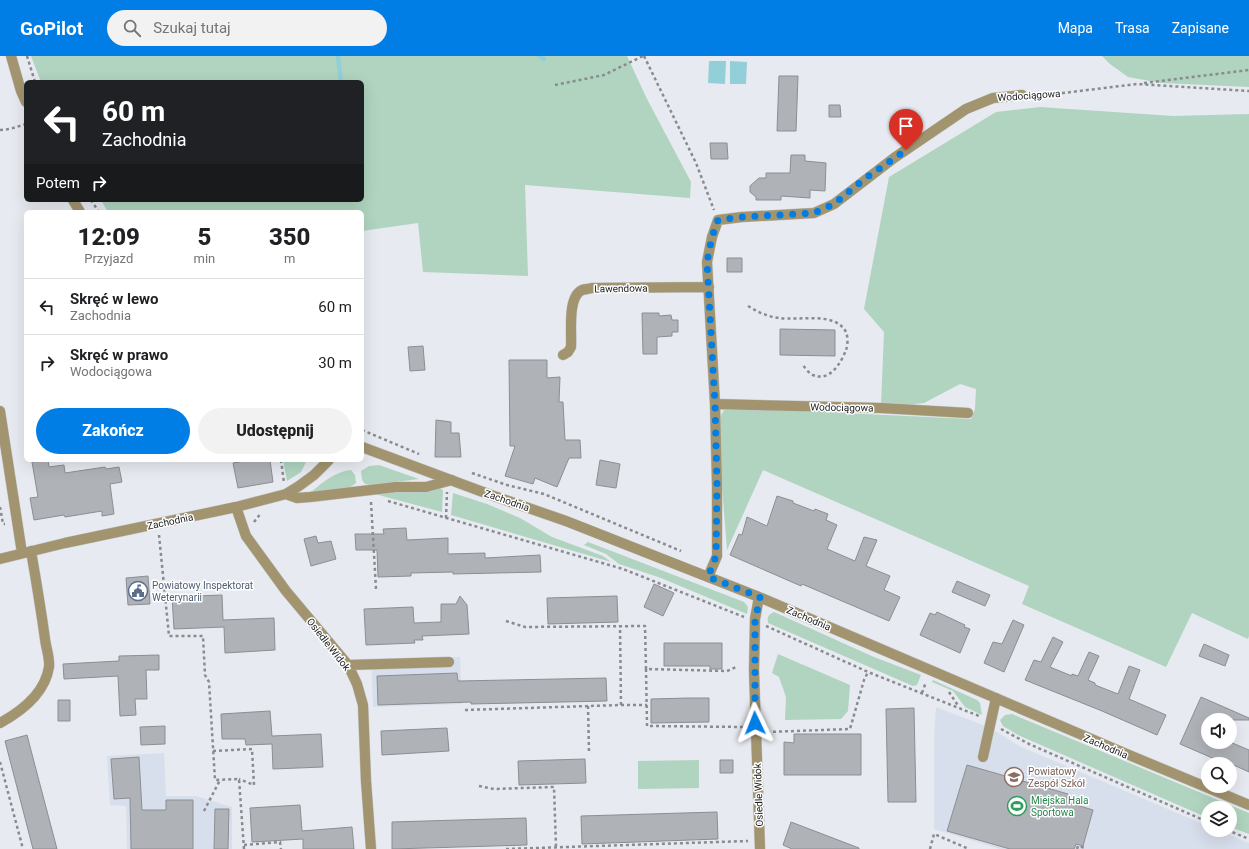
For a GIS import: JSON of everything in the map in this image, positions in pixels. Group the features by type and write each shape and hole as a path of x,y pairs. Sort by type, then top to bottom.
{"street":[{"path":"11,56 24,98"},
{"name":"Wodociągowa","path":"718,220 742,217 814,213 834,204 894,158 940,125 966,109 993,98 1022,95"},
{"path":"708,577 716,556 717,485 715,404 707,262 712,237 718,220"},
{"name":"Lawendowa","path":"564,355 568,352 570,347 573,301 577,294 582,290 592,288 709,287"},
{"name":"Wodociągowa","path":"715,404 881,408 968,413"},
{"path":"0,411 16,522 27,552 42,613 49,666 42,686 33,698 24,707 0,723"},
{"name":"Zachodnia","path":"364,448 566,521 760,597 1249,805"},
{"name":"Zachodnia","path":"0,559 236,507 286,494 299,486 327,462"},
{"path":"286,494 297,498 310,497 396,487 426,487 452,480"},
{"name":"Osiedle Widok","path":"236,507 246,536 286,591 348,665 357,684 363,705 366,781 371,849"},
{"name":"Osiedle Widok","path":"760,597 755,619 754,671 760,849"},
{"path":"348,665 449,662"},
{"path":"983,757 996,698"}],"path":[{"path":"27,56 34,80"},
{"path":"555,85 604,75 644,56 696,163 718,220"},
{"path":"1137,84 1249,70"},
{"name":"Wodociągowa","path":"1022,95 1063,93 1137,84 1249,91"},
{"path":"0,130 24,124"},
{"path":"748,306 759,312 781,319 821,319 836,322 843,326 847,334 847,347 842,360 834,372 828,376 811,374 803,365"},
{"path":"364,431 422,455"},
{"path":"472,473 507,485 544,494 620,524 688,555"},
{"path":"446,518 447,492"},
{"path":"371,496 376,589"},
{"path":"386,500 642,576 745,617 746,624"},
{"path":"254,522 261,513 268,512"},
{"path":"157,524 169,636 203,636 205,675 209,682 213,751 215,780 239,779 254,785 252,749 213,751"},
{"path":"506,621 525,627 645,626 647,726 749,727"},
{"path":"620,626 621,705"},
{"path":"763,631 764,626 868,672 979,716"},
{"path":"646,669 727,671 736,667"},
{"path":"766,740 766,732 850,729 864,680 868,672"},
{"path":"922,693 927,678"},
{"path":"926,682 932,685"},
{"path":"944,690 949,692 959,708"},
{"path":"465,710 647,705"},
{"path":"588,706 589,752"},
{"path":"1001,729 1029,744 1201,819"},
{"path":"0,762 23,849"},
{"path":"239,779 244,849"},
{"path":"204,811 220,780"},
{"path":"479,786 494,789 554,788 556,847"},
{"path":"930,849 934,834 969,849"},
{"path":"1237,834 1249,839"},
{"path":"506,849 752,841"},
{"path":"244,845 280,842 281,849"},
{"path":"1077,849 1078,846 1086,848"}],"shaded area":[{"path":"460,657 462,704 373,707 371,660"},
{"name":"Powiatowy Zespół Szkół","path":"936,707 978,723 997,732 1019,746 1201,823 1201,837 1235,837 1249,843 1249,849 1000,849 934,829 934,737"},
{"path":"164,753 166,796 196,796 232,807 232,849 127,849 126,806 110,805 107,756"}],"green space":[{"path":"31,56 627,56 647,99 691,182 690,198 525,185 528,276 423,272 418,223 364,231 364,210 107,210 102,202 364,202 364,80 40,80"},
{"path":"1102,56 1249,56 1249,87 1161,83 1128,77"},
{"path":"1040,107 1173,116 1249,114 1249,636 1248,639 1192,613 1166,667 1022,604 1029,586 763,470 727,550 717,423 724,410 757,409 971,419 975,409 976,389 960,384 924,403 898,406 881,405 884,332 864,309 889,177 996,112"},
{"path":"283,462 306,462 301,472 287,481"},
{"path":"379,465 419,479 372,485 365,484 362,480 361,471 369,466"},
{"path":"351,470 355,475 356,483 349,488 310,493 334,475"},
{"path":"433,486 443,490 442,512 371,493"},
{"path":"453,493 487,504 520,518 552,537 603,556 611,562 451,515"},
{"path":"588,542 744,602 748,607 747,614 661,578 619,564 606,554 584,545"},
{"path":"774,612 874,657 921,675 917,685 913,686 768,623 768,616"},
{"path":"778,654 850,685 848,711 841,719 785,720 786,697 779,677 772,673"},
{"path":"933,680 977,700 980,703 982,715 965,707 953,691 932,682"},
{"path":"1012,714 1220,801 1201,801 1201,815 1018,735 1003,726 1000,720 1005,715"},
{"path":"699,760 699,788 638,789 638,761"},
{"path":"1237,808 1249,813 1249,834 1237,830"}],"water":[{"path":"709,61 726,61 725,84 708,83"},
{"path":"730,61 747,62 746,84 730,84"}],"building":[{"path":"779,76 798,76 796,131 777,131"},
{"path":"829,105 840,105 841,117 829,117"},
{"path":"710,143 727,143 728,159 711,159"},
{"path":"791,155 805,155 805,161 826,163 825,191 810,190 810,198 781,196 781,200 756,200 756,197 750,192 750,186 759,178 766,178 766,173 790,173"},
{"path":"727,258 742,258 742,272 727,272"},
{"path":"642,313 659,313 659,316 671,315 672,320 678,320 678,332 672,332 672,336 657,337 657,354 643,354"},
{"path":"780,329 835,330 835,356 780,355"},
{"path":"423,346 425,370 410,371 408,347"},
{"path":"509,360 547,360 547,378 560,377 559,402 563,402 565,440 580,440 581,458 569,458 557,487 535,478 533,484 505,476 515,446 510,446"},
{"path":"436,420 451,422 451,433 459,433 461,457 435,457"},
{"path":"600,460 620,464 616,488 596,485"},
{"path":"32,462 48,462 49,467 64,465 65,473 105,467 106,469 119,467 122,482 110,484 114,514 102,516 102,511 34,520 30,498 38,497"},
{"path":"270,462 273,482 238,488 233,463"},
{"path":"777,496 793,501 793,503 814,511 815,509 828,514 826,520 837,525 827,549 855,561 864,537 877,540 866,566 890,576 884,590 900,597 889,621 802,584 801,586 730,555 739,534 742,535 747,517 767,526"},
{"path":"406,528 407,540 448,538 448,554 485,553 485,558 540,555 541,572 453,574 453,572 411,573 411,576 378,577 377,550 356,550 355,534 384,534 383,529"},
{"path":"316,536 318,543 331,541 336,559 311,566 304,539"},
{"name":"Powiatowy Inspektorat Weterynarii","path":"148,576 150,604 128,605 126,578"},
{"path":"957,581 990,595 985,606 952,592"},
{"path":"654,584 674,593 663,616 644,607"},
{"path":"222,595 223,620 274,618 275,650 225,653 224,627 174,629 172,597"},
{"path":"460,596 467,605 469,634 422,636 423,640 414,640 415,643 366,645 364,609 413,607 414,623 441,622 441,604 456,604"},
{"path":"617,596 618,622 548,624 547,598"},
{"path":"937,612 965,625 964,627 970,629 960,653 920,635 930,613 935,615"},
{"path":"1013,620 1024,625 1004,672 984,663 993,642 1002,644"},
{"path":"1053,637 1063,642 1050,667 1072,676 1072,674 1078,676 1089,652 1099,656 1088,680 1095,683 1095,685 1118,694 1129,666 1140,670 1129,699 1166,715 1157,735 1025,680 1034,660 1041,662"},
{"path":"664,643 722,643 722,669 710,669 710,666 664,666"},
{"path":"1204,644 1229,655 1225,666 1199,656"},
{"path":"159,655 159,670 146,670 147,699 135,699 136,715 120,716 118,676 64,679 63,664 119,661 119,656"},
{"path":"457,673 458,681 606,678 607,701 471,704 471,702 378,705 377,676"},
{"path":"1201,697 1249,718 1249,720 1237,720 1237,713 1201,713 1201,749 1237,749 1237,745 1249,750 1249,772 1237,767 1237,757 1210,757 1180,744"},
{"path":"709,698 709,722 651,723 651,699"},
{"path":"58,700 70,700 70,721 58,721"},
{"path":"914,708 916,802 888,802 886,709"},
{"path":"270,711 272,736 321,734 323,767 273,769 272,744 246,745 245,739 222,739 221,714"},
{"path":"165,726 165,744 141,745 140,727"},
{"path":"447,728 449,751 382,755 381,731"},
{"path":"794,734 861,734 861,775 784,775 784,742 794,743"},
{"path":"27,735 57,849 33,849 5,741"},
{"path":"139,757 142,810 166,810 166,800 193,800 193,849 131,849 130,798 114,799 111,759"},
{"path":"585,759 586,783 519,785 518,761"},
{"path":"720,760 733,760 733,773 720,773"},
{"name":"Miejska Hala Sportowa","path":"967,765 1068,794 1066,802 1093,810 1083,846 1076,844 1074,849 1010,849 947,831"},
{"path":"300,805 302,831 352,827 354,849 303,849 303,839 252,842 250,808"},
{"path":"215,809 229,809 228,849 214,849"},
{"path":"717,812 718,839 582,844 581,816"},
{"path":"526,818 527,845 392,849 392,822"},
{"path":"791,822 859,849 792,849 783,845"}],"waterway":[{"path":"338,56 341,80"},
{"path":"539,56 544,59"}],"place":[{"name":"Powiatowy Inspektorat Weterynarii","path":"138,591"},
{"name":"Powiatowy Zespół Szkół","path":"1014,777"},
{"name":"Miejska Hala Sportowa","path":"1017,806"}],"route":[{"path":"755,723 755,621 760,597 708,577 716,556 717,485 715,404 707,262 712,237 718,220 742,217 814,213 834,204 863,180 906,150"}]}
